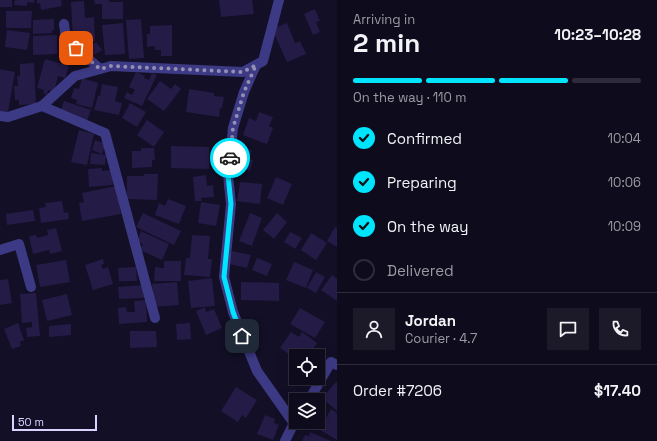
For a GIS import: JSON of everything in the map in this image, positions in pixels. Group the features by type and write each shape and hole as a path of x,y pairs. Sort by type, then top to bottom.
{"street":[{"path":"0,116 8,117 42,106 75,76 111,66 243,72 263,61 279,0"},
{"path":"64,24 66,39 100,69"},
{"path":"256,65 244,92 233,128 228,175 231,204 224,277 233,312 257,371 289,413"},
{"path":"42,106 105,133 155,318"},
{"path":"0,250 19,244 31,287"},
{"path":"313,393 331,362 337,365"},
{"path":"285,441 291,429"}],"building":[{"path":"0,0 12,0 12,7 0,7"},
{"path":"15,0 34,0 34,3 27,2 27,6 14,5"},
{"path":"37,0 61,0 62,6 41,10 40,3 37,4"},
{"path":"94,0 123,2 123,19 102,19 102,4 95,4"},
{"path":"219,0 252,0 254,14 221,17"},
{"path":"84,1 85,18 94,17 95,41 84,42 84,38 73,39 71,2"},
{"path":"315,9 320,21 316,22 320,32 313,35 304,14"},
{"path":"6,11 32,11 31,28 6,28"},
{"path":"54,19 54,30 52,30 52,33 33,34 33,20"},
{"path":"141,19 144,58 129,59 126,20"},
{"path":"123,23 125,54 105,55 102,25"},
{"path":"287,23 295,43 300,41 306,54 287,62 272,29"},
{"path":"172,25 172,56 161,56 161,50 155,50 155,46 147,47 147,34 150,34 150,26"},
{"path":"7,30 30,33 27,50 5,47"},
{"path":"57,35 57,54 33,55 33,36"},
{"path":"96,42 102,50 91,57 86,49"},
{"path":"45,59 69,66 65,78 58,76 54,92 48,90 47,95 43,93 44,90 37,88"},
{"path":"34,63 36,104 19,105 19,100 15,100 14,86 18,86 17,76 20,76 20,64"},
{"path":"0,69 15,72 8,112 0,111"},
{"path":"136,72 145,76 144,78 149,80 152,73 157,75 142,106 124,98 127,92 132,95 135,90 129,87"},
{"path":"82,78 98,83 92,108 76,104 77,100 71,98 74,88 79,89"},
{"path":"160,81 171,89 175,84 181,89 164,111 147,99"},
{"path":"102,84 118,87 115,101 122,103 119,115 94,110 98,96 100,96"},
{"path":"189,89 214,93 214,96 224,97 222,108 220,108 219,117 186,112"},
{"path":"64,101 91,110 87,121 60,113"},
{"path":"130,103 146,112 137,127 122,118"},
{"path":"259,112 273,117 269,126 273,128 267,144 243,135 249,118 256,121"},
{"path":"147,120 164,132 154,147 137,135"},
{"path":"79,130 94,134 87,165 71,162"},
{"path":"95,140 106,144 102,154 92,150"},
{"path":"171,146 209,147 209,169 171,168"},
{"path":"240,147 252,150 249,159 253,160 250,171 235,167"},
{"path":"141,148 154,148 155,160 152,160 152,167 132,168 132,151 141,151"},
{"path":"91,153 106,155 105,165 90,164"},
{"path":"102,168 102,171 112,170 113,185 89,187 88,169"},
{"path":"144,174 158,174 157,200 127,199 127,176 144,176"},
{"path":"206,175 207,186 213,185 214,197 201,198 202,201 195,201 193,177"},
{"path":"276,177 292,184 283,205 267,198"},
{"path":"240,182 262,184 260,204 237,201"},
{"path":"116,186 121,214 82,221 79,203 84,202 82,193"},
{"path":"168,199 186,206 179,224 155,215 159,203 165,206"},
{"path":"62,201 64,213 68,212 69,219 41,223 39,208 46,207 45,203"},
{"path":"201,202 220,205 216,226 198,223"},
{"path":"33,210 35,221 7,225 6,214"},
{"path":"143,213 181,231 174,245 136,227"},
{"path":"250,213 262,218 252,246 239,241"},
{"path":"277,213 287,222 274,239 263,230"},
{"path":"335,227 337,228 337,247 327,241"},
{"path":"56,228 62,251 50,254 49,250 33,254 29,236 36,235 37,238 48,235 47,230"},
{"path":"141,231 169,244 162,260 140,250 143,244 137,242"},
{"path":"290,232 302,238 295,249 284,242"},
{"path":"311,233 327,243 316,260 301,250"},
{"path":"192,235 210,236 208,259 212,259 210,277 184,275 186,258 190,258"},
{"path":"232,251 251,255 247,268 229,264"},
{"path":"257,258 272,264 267,276 252,270"},
{"path":"103,259 104,264 101,265 103,269 108,267 113,284 93,290 85,265"},
{"path":"66,260 70,282 40,287 36,265"},
{"path":"164,261 181,261 181,281 154,281 155,267 164,268"},
{"path":"294,262 313,270 306,288 286,280"},
{"path":"136,267 137,281 119,281 118,268"},
{"path":"316,272 325,277 316,293 307,288"},
{"path":"332,275 337,279 337,301 321,290"},
{"path":"212,278 215,306 191,308 188,281"},
{"path":"8,279 12,303 0,305 0,280"},
{"path":"177,282 179,305 154,307 152,284"},
{"path":"241,282 279,283 279,301 241,300"},
{"path":"144,285 144,298 119,299 118,287"},
{"path":"36,293 40,336 27,337 26,328 32,327 32,322 22,323 20,294"},
{"path":"67,294 72,315 47,321 42,300"},
{"path":"146,300 147,322 119,324 118,308 126,307 127,312 135,312 134,301"},
{"path":"205,307 206,312 214,309 222,328 206,335 196,311"},
{"path":"300,308 325,322 315,338 290,324"},
{"path":"18,323 24,340 20,342 21,346 12,349 4,329"},
{"path":"190,323 191,339 177,340 176,324"},
{"path":"71,324 71,335 49,337 49,326"},
{"path":"130,331 156,331 157,347 130,348"},
{"path":"291,332 299,337 302,332 317,343 313,349 289,349 289,354 280,348"},
{"path":"337,382 337,411 325,401 325,395"},
{"path":"236,387 257,400 246,418 242,415 238,422 221,411"},
{"path":"331,409 337,413 337,440 318,429 325,429 326,418"},
{"path":"265,415 275,419 274,423 279,425 273,440 257,434"},
{"path":"310,432 331,441 302,441 305,435 309,436"}],"way so far":[{"path":"76,48 100,69 111,66 243,72 256,65 244,92 233,128 230,158"}],"route":[{"path":"230,158 228,175 231,204 224,277 233,312 242,336"}]}
